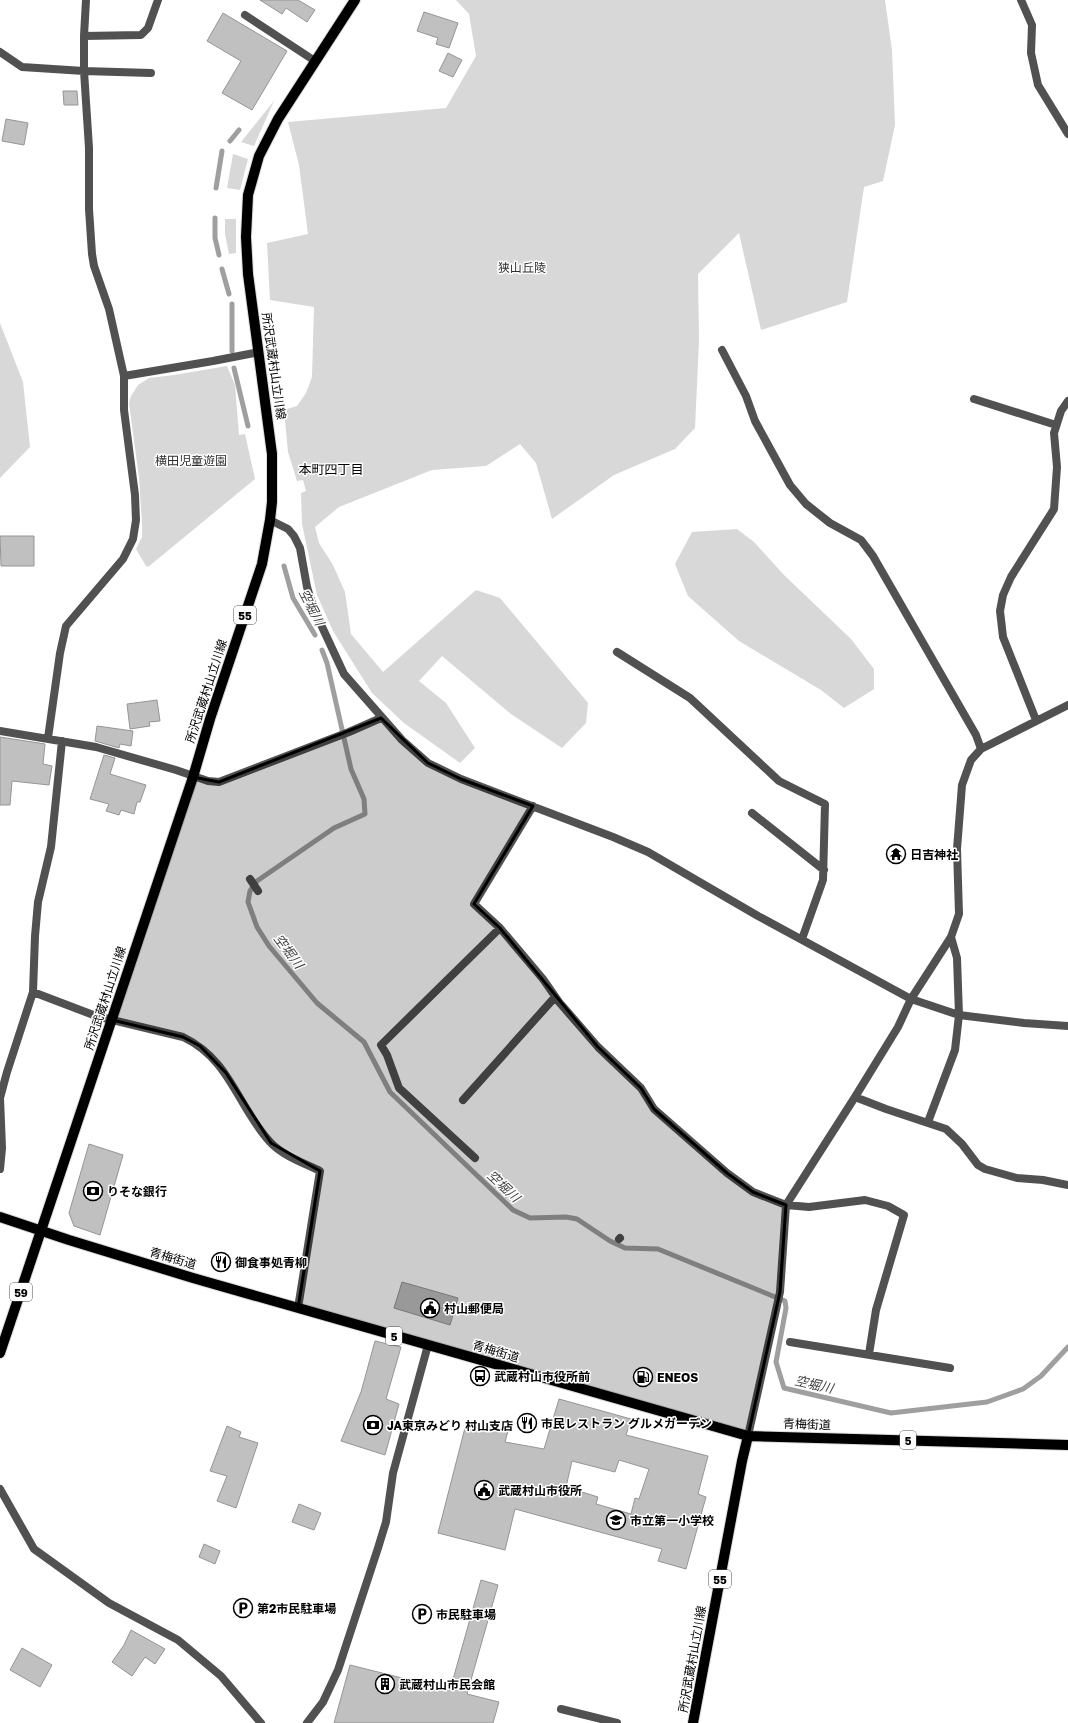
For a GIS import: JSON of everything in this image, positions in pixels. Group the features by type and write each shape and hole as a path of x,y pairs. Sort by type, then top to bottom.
{"main road":[{"name":"所沢武蔵村山立川線","path":"41,1232 193,777 210,718 262,564 272,502 272,454 248,274 246,237 248,195 259,156 278,118 355,0"},
{"name":"青梅街道","path":"0,1217 41,1232 298,1308 748,1436 1068,1445"},
{"name":"59","path":"0,1353 41,1232"},
{"name":"所沢武蔵村山立川線","path":"693,1723 748,1436"}],"street":[{"path":"48,738 60,653 66,626 123,559 133,539 136,520 135,495 124,410 124,376 109,309 94,266 92,254 89,209 89,148 84,72 86,0"},
{"path":"84,36 140,35 148,28 158,0"},
{"path":"1021,0 1032,25 1031,53 1038,85 1068,134"},
{"path":"245,15 315,61"},
{"path":"0,52 22,67 84,72 151,73"},
{"path":"722,350 746,396 755,421 790,485 806,504 830,523 861,540 898,597 976,735 981,749"},
{"path":"124,376 259,352"},
{"path":"974,400 1056,425"},
{"path":"1036,720 1003,637 1000,611 1002,594 1054,509 1057,467 1054,433 1061,411 1068,401"},
{"path":"270,520 288,529 294,536 300,548 307,587 315,611 344,674 381,718 402,740 428,762 461,779 648,852 758,916 911,999 959,1015 1024,1023 1068,1026"},
{"path":"617,652 690,698 779,781 825,804 823,880 802,939"},
{"path":"748,1436 780,1292 786,1205 898,1027 911,999 951,937 959,914 957,849 962,785 971,760 981,749 1068,705"},
{"path":"0,731 96,747 176,770 193,777 219,782 339,736 381,718"},
{"path":"0,1169 2,1148 0,1098 33,992 38,902 51,847 62,741"},
{"path":"533,806 474,904 500,928 598,1047 642,1088 654,1109 727,1173 753,1192 786,1205 809,1207 865,1200 888,1206 904,1215 876,1310 869,1354"},
{"path":"752,813 824,870"},
{"path":"250,879 258,891"},
{"path":"475,1158 399,1088 387,1055 381,1045 500,928"},
{"path":"928,1122 955,1050 959,1015 957,958 951,937"},
{"path":"33,992 96,1016 183,1037 200,1046 226,1073 252,1116 271,1143 283,1152 320,1171 298,1308"},
{"path":"463,1100 556,997"},
{"path":"855,1096 946,1129 962,1144 978,1164 985,1169 1017,1178 1043,1180 1068,1185"},
{"path":"790,1342 950,1368"},
{"path":"307,1723 323,1702 338,1670 382,1537 386,1522 393,1473 428,1345"},
{"path":"0,1489 34,1549 109,1603 178,1640 221,1676 261,1723"},
{"path":"561,1709 617,1723"}],"highlighted area":[{"path":"381,718 428,763 461,779 533,806 474,904 500,928 598,1047 641,1088 654,1109 727,1173 753,1192 786,1205 780,1292 748,1436 298,1308 320,1171 271,1143 226,1073 200,1046 183,1037 112,1020 193,777 219,782"}],"green space":[{"name":"狭山丘陵","path":"456,0 885,0 892,50 895,125 883,181 864,187 847,302 761,330 739,233 698,274 699,341 695,428 675,449 614,475 552,519 536,463 520,444 486,466 432,470 339,507 315,527 319,543 333,565 345,592 351,634 383,672 476,590 500,598 588,703 586,723 562,748 511,714 442,656 419,681 446,703 475,748 460,763 404,723 372,693 333,631 317,595 302,524 301,493 306,491 303,480 297,481 288,452 284,410 297,406 306,393 312,377 314,307 270,300 267,243 308,234 299,165 288,122 446,108 476,56 469,14"},
{"path":"274,101 254,146 241,142"},
{"path":"233,154 248,159 240,190 227,188"},
{"path":"225,219 236,219 236,253 229,254 225,234"},
{"path":"0,323 23,382 30,447 0,478"},
{"name":"横田児童遊園","path":"227,366 235,385 239,435 245,434 255,479 148,567 136,549 142,537 142,523 139,478 129,403 131,396 138,385 149,378"},
{"path":"737,529 754,542 784,575 851,639 874,669 874,689 844,708 821,690 739,641 688,596 675,564 692,532"}],"building":[{"path":"260,0 298,0 315,10 307,22 286,8 282,14"},
{"path":"424,12 458,23 449,48 436,44 438,38 417,31"},
{"path":"223,13 287,51 252,110 222,93 241,61 207,41"},
{"path":"448,53 462,60 453,77 439,71"},
{"path":"63,91 77,91 78,105 64,105"},
{"path":"6,119 28,123 24,145 2,141"},
{"path":"0,536 34,536 34,566 1,566"},
{"path":"157,700 160,721 149,722 150,726 130,729 127,704"},
{"path":"97,726 133,731 131,746 120,744 119,748 95,741"},
{"path":"0,737 45,744 43,764 52,766 49,785 12,781 10,805 0,805"},
{"path":"104,755 115,758 110,774 146,785 140,802 137,802 134,814 121,810 119,815 106,811 109,804 90,799"},
{"path":"89,1144 123,1155 100,1235 74,1226 69,1213"},
{"path":"402,1282 458,1298 450,1325 394,1308"},
{"path":"375,1341 401,1347 386,1399 399,1404 385,1455 341,1441 361,1392"},
{"path":"559,1399 631,1419 626,1435 708,1456 698,1494 706,1497 686,1569 658,1561 662,1549 515,1509 505,1550 438,1533 467,1420 508,1431 505,1442 544,1449","holes":["619,1460 649,1469 639,1499 635,1498 631,1514 596,1504 598,1497 566,1487 572,1461 615,1472"]},
{"path":"227,1426 241,1432 239,1437 258,1443 236,1508 217,1501 227,1476 210,1471"},
{"path":"299,1504 321,1513 314,1530 292,1522"},
{"path":"204,1544 220,1551 215,1564 199,1557"},
{"name":"武蔵村山市民会館","path":"481,1580 498,1585 467,1694 499,1702 493,1723 334,1723 350,1665 450,1690"},
{"path":"131,1630 165,1649 155,1664 145,1657 132,1676 112,1662 124,1645"},
{"path":"22,1648 52,1665 40,1687 10,1670"}],"waterway":[{"name":"空堀川","path":"230,141 239,130"},
{"name":"空堀川","path":"216,188 222,151"},
{"name":"空堀川","path":"215,218 215,238 219,255"},
{"name":"空堀川","path":"222,269 229,294"},
{"name":"空堀川","path":"232,304 232,351"},
{"name":"空堀川","path":"234,368 248,426"},
{"name":"空堀川","path":"284,566 293,598 315,635"},
{"name":"空堀川","path":"322,650 327,663 351,769 364,799 365,814 334,828 257,881 250,891 248,902 257,927 269,946 317,1003 364,1042 390,1092 513,1210 530,1218 566,1217 577,1219 610,1241 625,1248 658,1249 785,1301 786,1308 776,1362 784,1388 891,1413 987,1402 1023,1389 1041,1376 1068,1347"}],"place":[{"name":"日吉神社","path":"896,854"},
{"name":"りそな銀行","path":"93,1191"},
{"name":"御食事処青柳","path":"221,1262"},
{"name":"村山郵便局","path":"430,1308"},
{"name":"武蔵村山市役所前","path":"480,1376"},
{"name":"ENEOS","path":"643,1377"},
{"name":"市民レストラン グルメガーデン","path":"527,1423"},
{"name":"JA東京みどり 村山支店","path":"373,1425"},
{"name":"武蔵村山市役所","path":"484,1490"},
{"name":"市立第一小学校","path":"616,1520"},
{"name":"第2市民駐車場","path":"243,1608"},
{"name":"市民駐車場","path":"422,1614"},
{"name":"武蔵村山市民会館","path":"385,1684"}],"district":[{"name":"本町四丁目","path":"331,469"}]}
